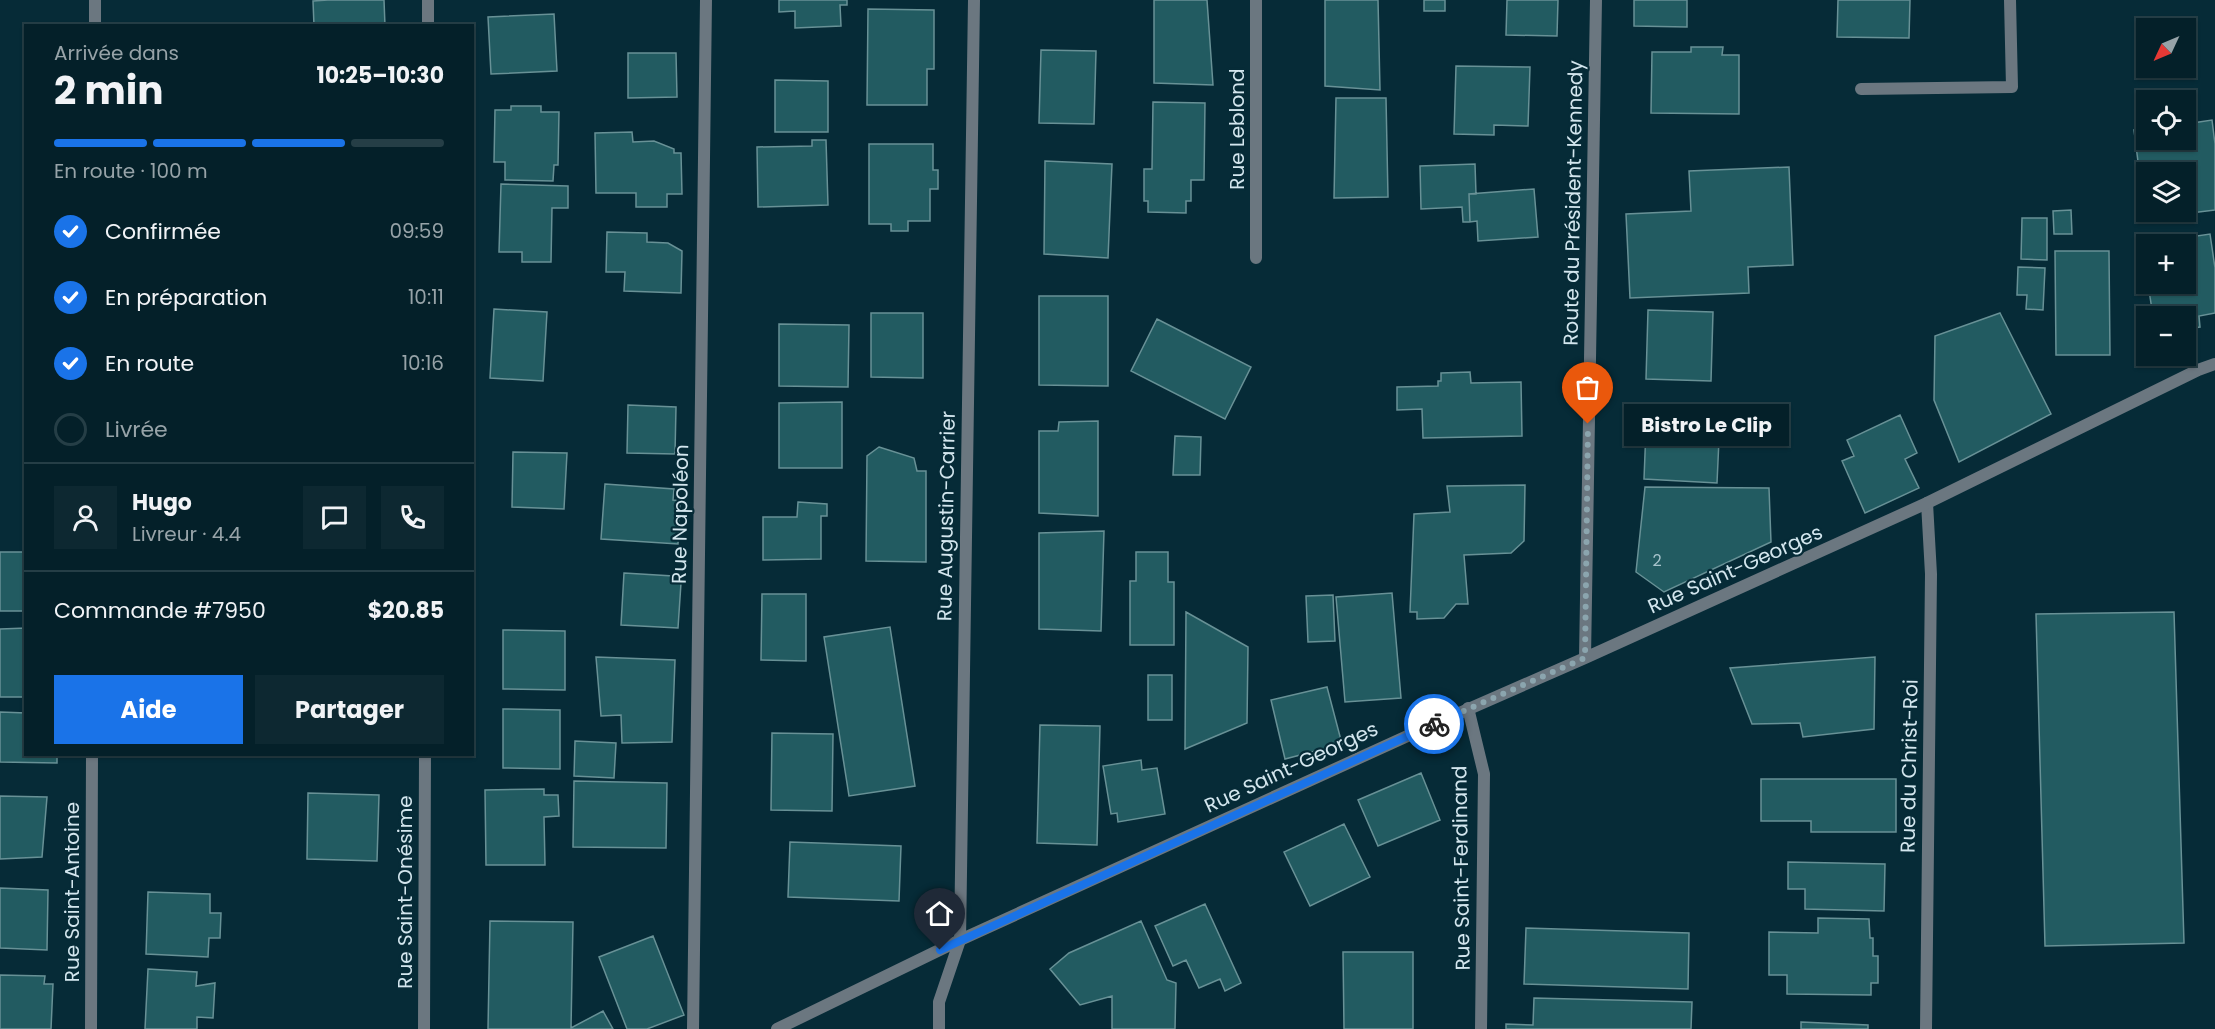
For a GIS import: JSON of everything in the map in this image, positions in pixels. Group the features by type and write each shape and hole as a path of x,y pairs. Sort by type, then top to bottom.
{"street":[{"path":"95,0 95,24"},
{"path":"428,0 428,24"},
{"name":"Rue Napoléon","path":"693,1029 706,0"},
{"name":"Rue Augustin-Carrier","path":"939,1029 939,1002 960,940 974,0"},
{"name":"Rue Leblond","path":"1256,258 1257,0"},
{"name":"Route du Président-Kennedy","path":"1585,658 1596,0"},
{"path":"1861,89 2012,87 2010,0"},
{"name":"Rue Saint-Georges","path":"777,1029 960,940 1468,708 1585,658 1927,503 2198,370 2215,364"},
{"name":"Rue du Christ-Roi","path":"1926,1029 1931,574 1927,503"},
{"name":"Rue Saint-Ferdinand","path":"1468,708 1484,774 1481,1029"},
{"name":"Rue Saint-Antoine","path":"91,1029 92,756"},
{"name":"Rue Saint-Onésime","path":"424,1029 425,756"}],"building":[{"path":"384,0 385,24 314,24 313,1"},
{"path":"779,0 847,0 847,5 840,5 841,26 795,28 795,11 779,12"},
{"path":"1154,0 1207,0 1213,85 1154,83"},
{"path":"1325,0 1378,0 1380,90 1325,86"},
{"path":"1424,0 1445,0 1445,11 1424,11"},
{"path":"1507,0 1558,0 1557,36 1506,35"},
{"path":"1634,0 1687,0 1687,27 1634,26"},
{"path":"1838,0 1910,0 1909,38 1837,37"},
{"path":"868,9 934,10 934,69 927,69 927,105 867,105"},
{"path":"554,14 557,71 491,74 488,17"},
{"path":"1691,47 1723,47 1722,55 1739,55 1739,114 1651,113 1652,52 1691,52"},
{"path":"1041,50 1096,51 1094,124 1039,123"},
{"path":"628,53 676,53 677,97 628,98"},
{"path":"1456,66 1530,67 1528,126 1494,125 1494,135 1454,134"},
{"path":"775,80 828,81 828,132 775,132"},
{"path":"1336,98 1386,98 1388,197 1334,198"},
{"path":"1153,102 1205,103 1204,180 1191,180 1191,201 1186,201 1186,213 1148,212 1148,201 1144,201 1144,169 1152,169"},
{"path":"511,106 541,106 541,112 559,112 558,165 554,165 553,181 505,180 505,162 494,162 495,110 511,110"},
{"path":"2212,120 2215,144 2215,210 2196,212 2196,162 2138,162 2137,150 2196,150 2196,122"},
{"path":"632,132 633,142 654,141 674,149 674,153 681,153 682,194 667,194 667,207 636,207 636,193 596,193 595,133"},
{"path":"812,140 826,140 828,205 758,207 757,147 812,146"},
{"path":"869,144 933,144 933,170 938,170 938,189 930,189 930,221 908,221 908,231 891,231 891,224 869,224"},
{"path":"1045,161 1112,164 1108,258 1044,254"},
{"path":"1475,164 1476,194 1469,194 1470,222 1463,222 1462,207 1421,209 1420,166"},
{"path":"1789,167 1793,265 1748,267 1749,293 1630,298 1626,214 1691,211 1689,171"},
{"path":"501,184 568,186 568,208 552,208 551,262 522,262 522,252 499,252"},
{"path":"1534,189 1538,237 1478,241 1477,221 1470,222 1469,194"},
{"path":"2071,210 2072,234 2054,234 2053,211"},
{"path":"2022,218 2047,218 2047,260 2021,259"},
{"path":"607,232 647,233 647,242 668,243 682,251 681,293 624,291 625,272 606,272"},
{"path":"2210,234 2215,268 2215,313 2199,316 2200,327 2196,328 2196,306 2151,306 2150,294 2196,294 2196,236"},
{"path":"2055,251 2109,251 2110,355 2056,355"},
{"path":"2018,267 2045,268 2043,310 2026,309 2027,295 2017,295"},
{"path":"1039,296 1108,296 1108,386 1039,385"},
{"path":"494,309 547,312 543,381 490,378"},
{"path":"1648,310 1713,312 1711,381 1646,379"},
{"path":"871,313 923,313 923,378 871,377"},
{"path":"2000,313 2051,414 1959,462 1934,400 1935,336"},
{"path":"1157,319 1251,367 1225,419 1131,371"},
{"path":"779,324 849,325 848,387 779,386"},
{"path":"1470,372 1471,383 1521,382 1522,436 1423,438 1422,409 1397,410 1397,387 1438,386 1441,373"},
{"path":"842,402 842,468 779,468 779,403"},
{"path":"1647,404 1708,407 1707,417 1720,418 1717,483 1644,479"},
{"path":"628,405 676,407 675,454 627,453"},
{"path":"1900,415 1917,453 1905,459 1919,488 1865,513 1842,461 1854,456 1847,440"},
{"path":"1098,421 1098,516 1039,513 1039,431 1058,431 1059,422"},
{"path":"1175,436 1201,437 1200,475 1173,475"},
{"path":"879,447 914,458 917,471 926,471 926,562 866,561 867,456"},
{"path":"513,452 567,453 564,509 512,507"},
{"path":"605,484 674,489 673,500 680,501 678,544 601,539"},
{"path":"1525,485 1524,541 1511,553 1464,555 1468,604 1456,604 1444,618 1417,619 1417,612 1410,612 1414,514 1450,512 1447,486"},
{"path":"1645,487 1769,488 1771,542 1664,592 1636,572"},
{"path":"798,502 827,504 827,516 821,516 821,559 763,560 763,517 797,517"},
{"path":"1104,531 1101,631 1039,629 1039,533"},
{"path":"0,552 24,552 24,611 0,611"},
{"path":"1136,552 1168,552 1168,582 1174,582 1174,645 1130,645 1130,581 1136,581"},
{"path":"624,573 673,576 673,583 681,583 678,628 621,625"},
{"path":"1392,593 1401,698 1345,702 1336,597"},
{"path":"762,594 806,594 806,661 761,660"},
{"path":"1333,595 1335,641 1308,642 1306,596"},
{"path":"1186,612 1248,647 1247,723 1185,749"},
{"path":"2174,612 2184,943 2045,946 2036,614"},
{"path":"890,627 915,786 849,796 824,637"},
{"path":"24,628 24,697 0,697 0,629"},
{"path":"503,630 565,631 565,690 503,689"},
{"path":"596,657 675,660 672,742 622,743 621,715 601,716"},
{"path":"1875,657 1874,729 1803,737 1800,723 1752,724 1730,668"},
{"path":"1148,675 1172,675 1172,720 1148,720"},
{"path":"1327,687 1342,744 1285,759 1271,700"},
{"path":"503,709 560,710 560,769 503,768"},
{"path":"0,712 24,713 24,756 57,756 57,763 0,762"},
{"path":"1040,725 1100,726 1097,845 1037,843"},
{"path":"772,733 833,734 832,811 771,810"},
{"path":"575,741 616,743 614,778 574,776"},
{"path":"1141,760 1142,770 1157,768 1165,814 1118,822 1117,813 1111,814 1103,766"},
{"path":"1421,773 1440,820 1378,846 1358,800"},
{"path":"1761,779 1896,779 1896,832 1811,832 1811,821 1761,821"},
{"path":"574,781 667,783 666,848 573,847"},
{"path":"544,789 544,795 558,795 559,816 544,817 545,865 486,865 485,790"},
{"path":"308,793 379,795 377,861 307,859"},
{"path":"0,796 47,797 42,857 0,859"},
{"path":"1344,824 1370,877 1310,906 1284,852"},
{"path":"790,842 901,846 899,901 788,897"},
{"path":"1788,862 1885,864 1884,911 1805,909 1805,889 1788,889"},
{"path":"0,888 48,890 47,950 0,948"},
{"path":"148,892 210,894 210,913 221,913 220,938 209,938 208,957 146,954"},
{"path":"1205,904 1241,983 1225,991 1220,979 1199,988 1186,960 1173,966 1155,926"},
{"path":"1818,918 1869,919 1870,938 1873,938 1873,956 1878,956 1878,983 1871,983 1871,995 1787,994 1787,975 1769,975 1769,932 1818,933"},
{"path":"490,921 573,922 571,1028 603,1011 613,1029 488,1029"},
{"path":"1141,921 1167,980 1176,983 1175,1029 1112,1029 1112,996 1080,1005 1050,969 1069,953"},
{"path":"1526,928 1689,933 1688,989 1524,984"},
{"path":"653,936 684,1015 647,1029 627,1029 599,957"},
{"path":"1343,952 1413,952 1413,1029 1344,1029"},
{"path":"148,969 197,972 196,986 215,983 213,1018 197,1017 197,1029 145,1029"},
{"path":"0,975 45,976 44,984 53,984 51,1029 0,1029"},
{"path":"1534,998 1692,1002 1691,1029 1506,1029 1506,1024 1533,1025"},
{"path":"1801,1022 1868,1025 1868,1029 1801,1029"}],"way so far":[{"path":"1434,724 1585,658 1588,424"}],"place":[{"name":"Bistro Le Clip","path":"1588,424"}],"route":[{"path":"940,950 1434,724"}]}
